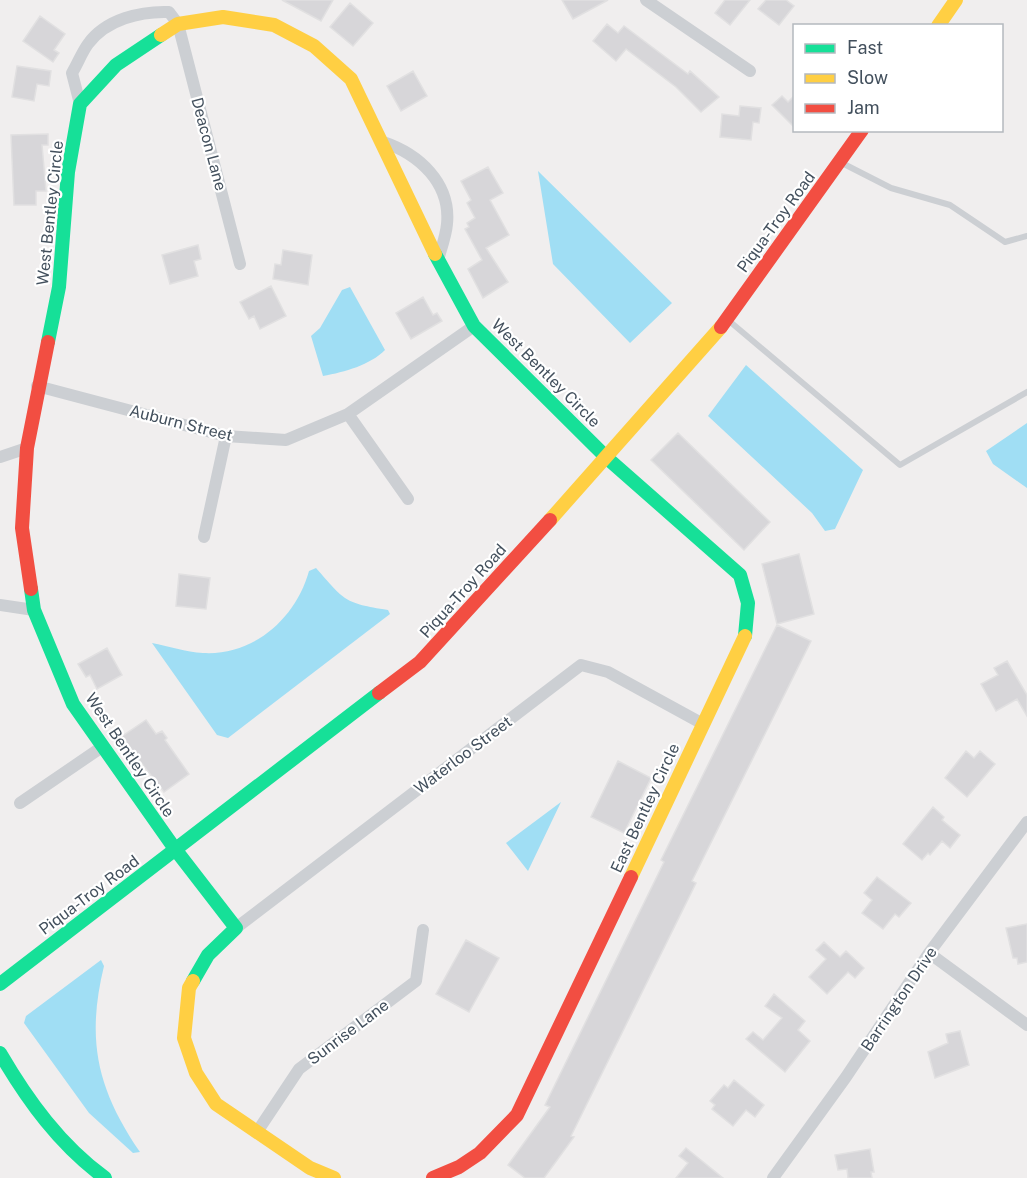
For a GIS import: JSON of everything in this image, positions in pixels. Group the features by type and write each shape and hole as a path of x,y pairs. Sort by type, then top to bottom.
{"street":[{"path":"646,0 750,71"},
{"path":"939,24 956,0"},
{"path":"80,104 72,73 89,42 112,24 145,11 169,12 177,24"},
{"name":"West Bentley Circle","path":"176,849 102,747 74,704 34,610 22,528 27,448 37,386 59,287 68,172 80,104 116,65 177,24 223,17 274,25 314,46 351,79 438,260 474,326 608,458"},
{"name":"Deacon Lane","path":"177,24 240,264"},
{"name":"Piqua-Troy Road","path":"0,984 420,662 608,458 727,320 861,132"},
{"path":"383,142 400,148 420,160 434,175 444,200 447,223 438,260"},
{"name":"Auburn Street","path":"37,386 226,436 286,440 348,414 474,326"},
{"path":"348,414 408,499"},
{"path":"204,537 226,436"},
{"path":"0,457 27,448"},
{"name":"East Bentley Circle","path":"433,1178 448,1173 489,1148 517,1115 741,648 750,624 748,597 740,575 608,458"},
{"path":"0,605 34,610"},
{"name":"Waterloo Street","path":"236,928 581,665 608,672 703,724"},
{"path":"20,803 102,747"},
{"name":"Barrington Drive","path":"773,1178 846,1077 929,952 1027,822"},
{"path":"176,849 236,928 208,955 189,988 184,1038 196,1073 216,1104 310,1168 334,1178"},
{"name":"Sunrise Lane","path":"257,1132 299,1069 416,981 423,930"},
{"path":"929,952 1027,1024"},
{"path":"0,1053 27,1097 47,1123 85,1164 105,1178"}],"lane":[{"path":"840,162 891,188 950,205 1005,242 1027,236"},
{"path":"727,320 900,465 1027,392"}],"water":[{"path":"538,171 672,303 630,343 553,264"},
{"path":"350,287 385,350 372,360 357,367 323,376 311,336 320,328 342,290"},
{"path":"746,365 863,470 835,529 825,531 812,513 708,416"},
{"path":"1027,423 1027,488 993,464 986,451"},
{"path":"316,568 346,599 388,610 390,614 228,738 217,735 152,643 203,653 222,652 256,641 283,618 303,588 309,571"},
{"path":"561,802 528,871 506,843"},
{"path":"101,960 104,966 96,1017 99,1063 114,1107 140,1152 133,1153 89,1113 24,1023 26,1016"}],"building":[{"path":"282,0 333,0 321,21"},
{"path":"562,0 608,0 573,19"},
{"path":"725,0 750,0 730,25 715,13"},
{"path":"766,0 786,0 794,6 779,25 758,9"},
{"path":"350,3 373,23 353,46 330,27"},
{"path":"40,16 65,34 54,50 59,53 53,62 23,41"},
{"path":"607,24 618,33 624,26 688,74 690,71 719,97 701,112 676,87 626,49 616,61 593,41"},
{"path":"17,66 51,71 49,86 37,84 34,101 12,97"},
{"path":"413,71 427,96 401,111 387,86"},
{"path":"782,96 788,102 793,97 793,126 772,105"},
{"path":"740,106 761,108 759,123 753,122 751,140 720,137 722,114 739,116"},
{"path":"48,134 48,145 42,145 46,191 36,191 36,205 14,205 11,135"},
{"path":"488,167 503,193 490,200 509,235 486,248 508,282 483,298 468,269 482,260 465,229 469,227 467,223 475,218 467,203 471,200 461,181"},
{"path":"198,245 201,259 194,261 198,276 170,284 162,255"},
{"path":"283,250 312,255 308,285 273,279 275,264 281,265"},
{"path":"271,286 286,316 260,329 254,316 249,319 240,302"},
{"path":"423,297 433,315 437,313 442,321 411,339 396,313"},
{"path":"678,433 770,522 744,550 651,460"},
{"path":"799,554 814,614 777,624 762,564"},
{"path":"179,574 210,578 206,609 176,606"},
{"path":"777,625 811,641 692,881 696,883 571,1136 574,1137 544,1178 525,1178 508,1165 550,1107 545,1105 664,862 661,860"},
{"path":"107,648 122,675 97,689 90,675 86,677 78,664"},
{"path":"1007,661 1027,695 1027,716 1017,699 996,711 981,684 998,675 994,668"},
{"path":"146,720 156,734 162,731 167,738 165,740 189,774 164,792 121,737"},
{"path":"966,751 974,758 980,751 995,764 967,797 945,778"},
{"path":"618,761 651,778 624,833 591,817"},
{"path":"933,807 944,817 942,820 960,835 950,848 942,841 930,855 928,853 922,860 903,844"},
{"path":"877,877 911,903 899,917 895,914 883,929 862,913 872,900 864,893"},
{"path":"1027,924 1027,962 1018,964 1017,958 1013,958 1006,928"},
{"path":"466,940 499,958 469,1012 436,994"},
{"path":"824,942 840,957 846,951 864,968 855,978 848,972 827,994 809,977 826,959 816,950"},
{"path":"774,994 805,1021 798,1030 810,1041 785,1072 746,1039 753,1032 763,1040 782,1018 765,1006"},
{"path":"960,1031 969,1065 935,1078 928,1052 948,1043 946,1034"},
{"path":"734,1080 764,1105 755,1117 746,1110 733,1126 712,1109 715,1105 710,1101 724,1085 728,1088"},
{"path":"686,1148 723,1178 676,1178 688,1163 679,1156"},
{"path":"870,1149 874,1172 871,1172 872,1178 848,1178 847,1169 838,1170 835,1155"}],"traffic: fast":[{"path":"48,342 59,287 68,172 80,104 116,65 161,35"},
{"path":"435,254 474,326 607,458 740,575 748,603 745,636"},
{"path":"31,589 34,610 73,704 175,849 236,928 208,955 193,981"},
{"path":"0,984 379,693"},
{"path":"0,1053 22,1088 59,1137 105,1178"}],"traffic: slow":[{"path":"939,24 956,0"},
{"path":"161,35 178,24 223,17 274,25 314,46 351,79 435,254"},
{"path":"550,520 721,327"},
{"path":"631,877 745,636"},
{"path":"193,981 189,988 184,1038 196,1073 216,1104 310,1168 334,1178"}],"traffic: jam":[{"path":"721,327 861,132"},
{"path":"31,589 22,528 27,448 48,342"},
{"path":"379,693 420,662 550,520"},
{"path":"433,1178 459,1167 480,1153 517,1115 631,877"}]}
